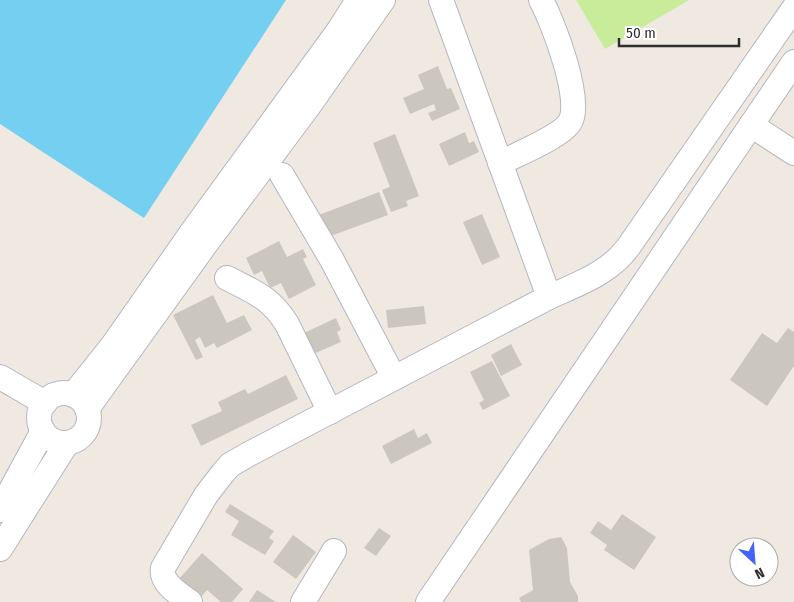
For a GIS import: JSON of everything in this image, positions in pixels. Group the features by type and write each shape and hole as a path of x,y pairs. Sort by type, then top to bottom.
{"street":[{"path":"80,402 113,345 192,232 339,30 358,0"},
{"path":"80,402 208,240 319,92 383,0"},
{"path":"441,0 549,298"},
{"path":"500,163 560,132 570,122 573,113 568,69 541,0"},
{"path":"190,602 166,581 162,574 162,568 223,473 235,462 603,271 622,256 794,8"},
{"path":"428,602 794,62"},
{"path":"751,126 794,153"},
{"path":"282,175 332,260 394,378"},
{"path":"228,278 261,296 278,310 330,412"},
{"path":"0,377 44,403"},
{"path":"67,443 53,440 43,431 39,417 44,403 58,394 80,402"},
{"path":"11,521 67,443 80,437 85,431 88,424 80,402"},
{"path":"0,549 43,431"},
{"path":"303,602 334,551"}],"green space":[{"path":"576,0 689,0 605,49"}],"water":[{"path":"0,0 286,0 144,218 0,124"}],"building":[{"path":"438,66 447,89 451,88 460,109 432,121 428,113 436,110 434,104 410,114 403,98 424,89 418,75"},
{"path":"465,132 469,143 474,141 479,152 449,166 439,144"},
{"path":"395,134 419,196 406,201 408,206 391,212 382,190 390,187 373,143"},
{"path":"379,192 388,215 328,237 319,215"},
{"path":"482,214 500,257 482,265 463,222"},
{"path":"279,241 287,257 303,249 307,257 303,259 316,285 289,299 281,283 270,288 262,271 254,275 246,258"},
{"path":"213,295 227,323 244,315 252,330 217,348 214,343 205,348 200,337 195,340 203,357 196,360 173,315"},
{"path":"424,306 426,324 388,328 386,310"},
{"path":"336,318 341,330 337,332 341,342 313,354 304,333"},
{"path":"788,328 794,332 794,366 767,406 730,380 762,333 777,343"},
{"path":"511,344 522,365 501,376 491,355"},
{"path":"492,361 510,396 483,410 479,403 484,400 470,372"},
{"path":"286,375 298,399 201,446 191,425 222,411 218,402 245,389 248,394"},
{"path":"414,429 418,438 427,433 432,443 391,464 382,446"},
{"path":"230,504 274,531 269,538 274,541 265,555 231,535 239,521 225,512"},
{"path":"622,514 656,537 634,570 604,550 607,545 590,533 598,521 611,530"},
{"path":"379,528 391,536 376,556 364,548"},
{"path":"293,535 316,552 296,579 273,562"},
{"path":"561,537 567,548 570,582 578,596 578,602 521,602 519,598 533,590 529,550 549,539"},
{"path":"202,553 243,589 232,602 221,602 207,590 201,597 179,579"},
{"path":"257,590 276,602 249,602"}]}
